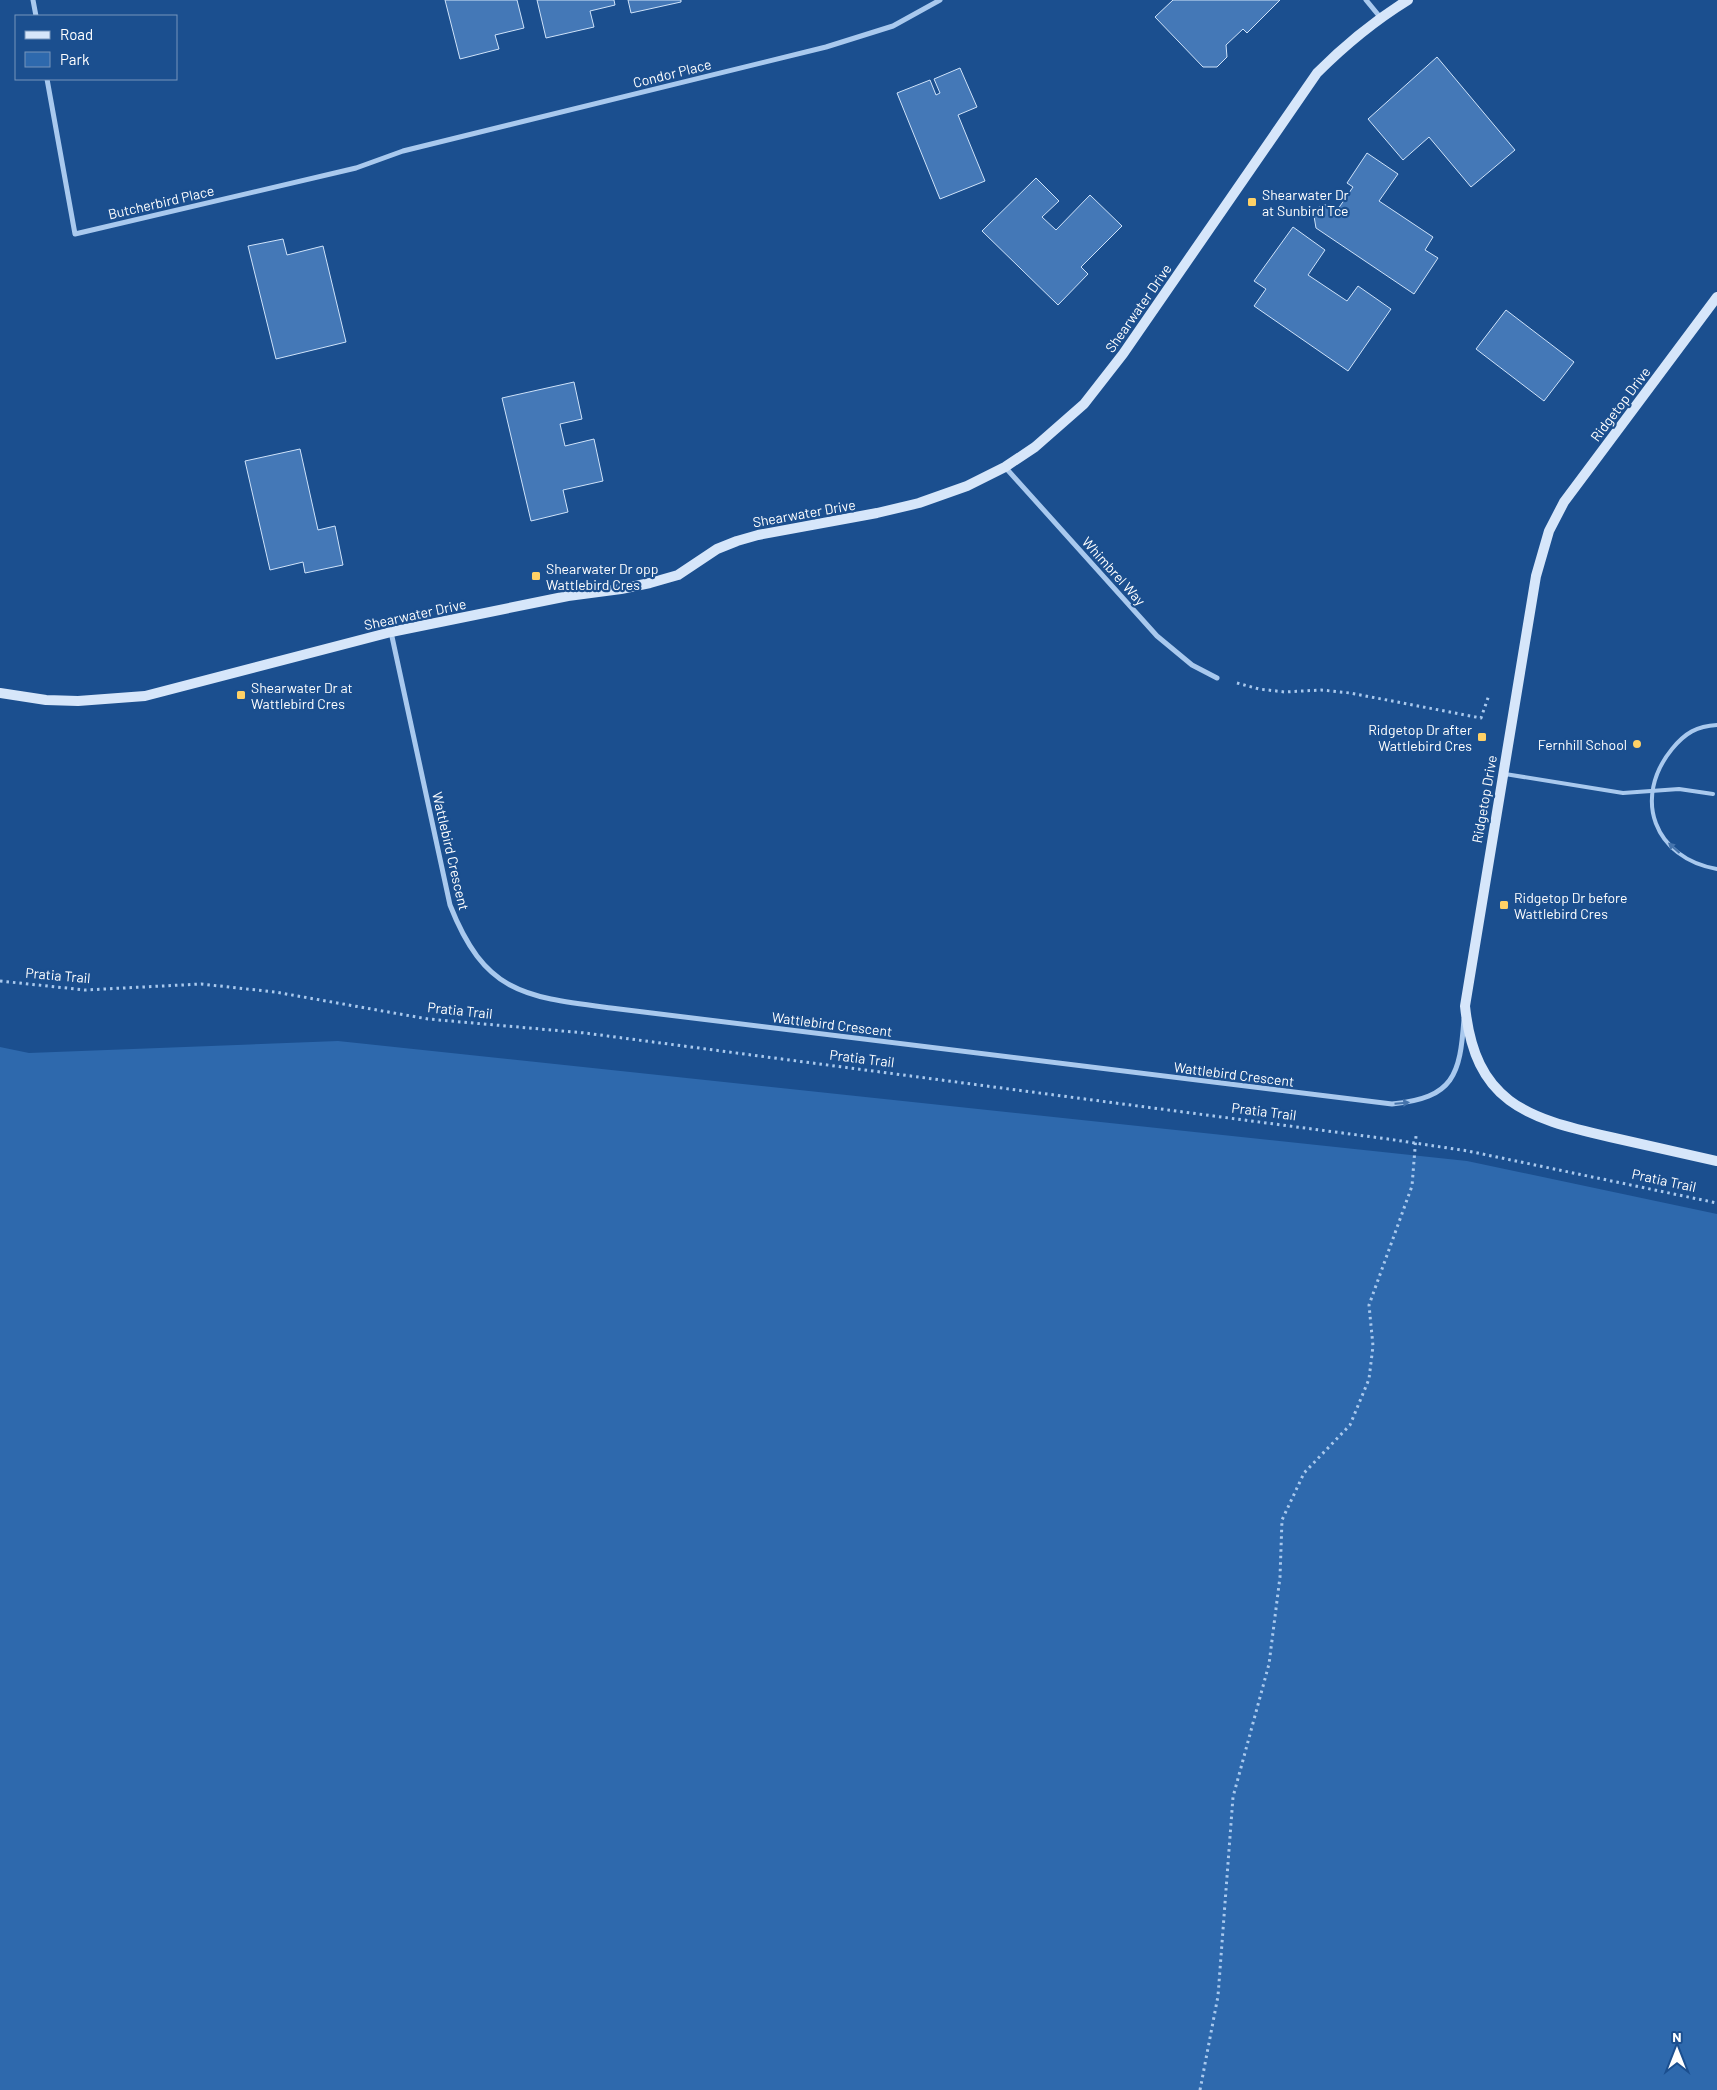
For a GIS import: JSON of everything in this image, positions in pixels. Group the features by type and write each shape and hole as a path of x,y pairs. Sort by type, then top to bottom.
{"street":[{"path":"33,0 36,15"},
{"name":"Condor Place","path":"403,151 826,48 893,26 940,0"},
{"path":"1366,0 1380,18"},
{"name":"Shearwater Drive","path":"0,693 46,700 126,699 390,632 568,596 621,589 678,575 717,549 737,541 758,535 831,523 919,503 967,486 1006,467 1035,447 1061,425 1084,404 1100,385 1317,73 1353,39 1380,18 1408,0"},
{"name":"Butcherbird Place","path":"47,80 75,234 356,168 403,151"},
{"name":"Ridgetop Drive","path":"1717,297 1573,489 1549,531 1536,576 1464,1006 1468,1034 1478,1063 1505,1098 1525,1112 1562,1126 1717,1161"},
{"name":"Whimbrel Way","path":"1006,467 1157,636 1192,665 1217,678"},
{"name":"Wattlebird Crescent","path":"390,632 450,905 469,946 480,960 494,976 516,988 569,1003 1354,1101 1392,1104 1412,1102 1428,1097 1440,1090 1451,1080 1461,1056 1464,1006"}],"lane":[{"path":"1717,725 1702,726 1681,738 1662,761 1651,791 1653,816 1665,840 1682,856 1705,867 1717,869"},
{"path":"1502,774 1624,793 1679,789 1713,794"}],"path":[{"path":"1217,678 1258,689 1285,692 1321,690 1350,693 1481,718 1488,695"},
{"name":"Pratia Trail","path":"0,981 85,990 201,984 275,992 428,1018 585,1033 1416,1143 1468,1151 1717,1203"},
{"path":"1200,2090 1218,1996 1233,1797 1269,1664 1280,1577 1282,1520 1304,1474 1350,1424 1370,1379 1372,1346 1370,1305 1412,1186 1416,1136"}],"green space":[{"path":"338,1041 1467,1161 1717,1214 1717,2090 0,2090 0,1047 29,1053"}],"building":[{"path":"445,0 517,0 524,28 495,35 499,49 460,59"},
{"path":"537,0 614,0 615,5 590,11 594,27 546,38"},
{"path":"628,0 681,0 681,2 631,13"},
{"path":"1173,0 1280,0 1247,33 1243,29 1226,45 1227,57 1217,67 1203,67 1155,17"},
{"path":"1437,57 1515,150 1471,187 1429,137 1403,160 1368,119"},
{"path":"960,68 977,107 958,115 985,181 940,199 897,93 930,80 936,95 940,93 934,79"},
{"path":"1367,153 1398,174 1379,201 1433,237 1425,250 1438,258 1414,294 1316,228 1314,216 1321,205 1332,205 1338,209 1353,187 1347,183"},
{"path":"1036,178 1059,201 1042,217 1056,230 1090,195 1122,226 1081,267 1088,274 1058,305 982,231"},
{"path":"1293,227 1325,250 1308,275 1347,301 1358,286 1391,309 1348,371 1254,306 1266,289 1254,281"},
{"path":"283,239 287,255 323,246 346,342 276,359 248,246"},
{"path":"1506,310 1574,362 1544,401 1476,349"},
{"path":"574,382 582,419 560,424 565,446 594,439 603,481 563,490 568,512 531,521 502,398"},
{"path":"300,449 318,530 335,526 343,565 305,573 303,562 270,570 245,461"}],"place":[{"name":"Shearwater Dr at Sunbird Tce","path":"1252,202"},
{"name":"Shearwater Dr opp Wattlebird Cres","path":"536,576"},
{"name":"Shearwater Dr at Wattlebird Cres","path":"241,695"},
{"name":"Ridgetop Dr after Wattlebird Cres","path":"1482,737"},
{"name":"Fernhill School","path":"1637,744"},
{"name":"Ridgetop Dr before Wattlebird Cres","path":"1504,905"}]}
